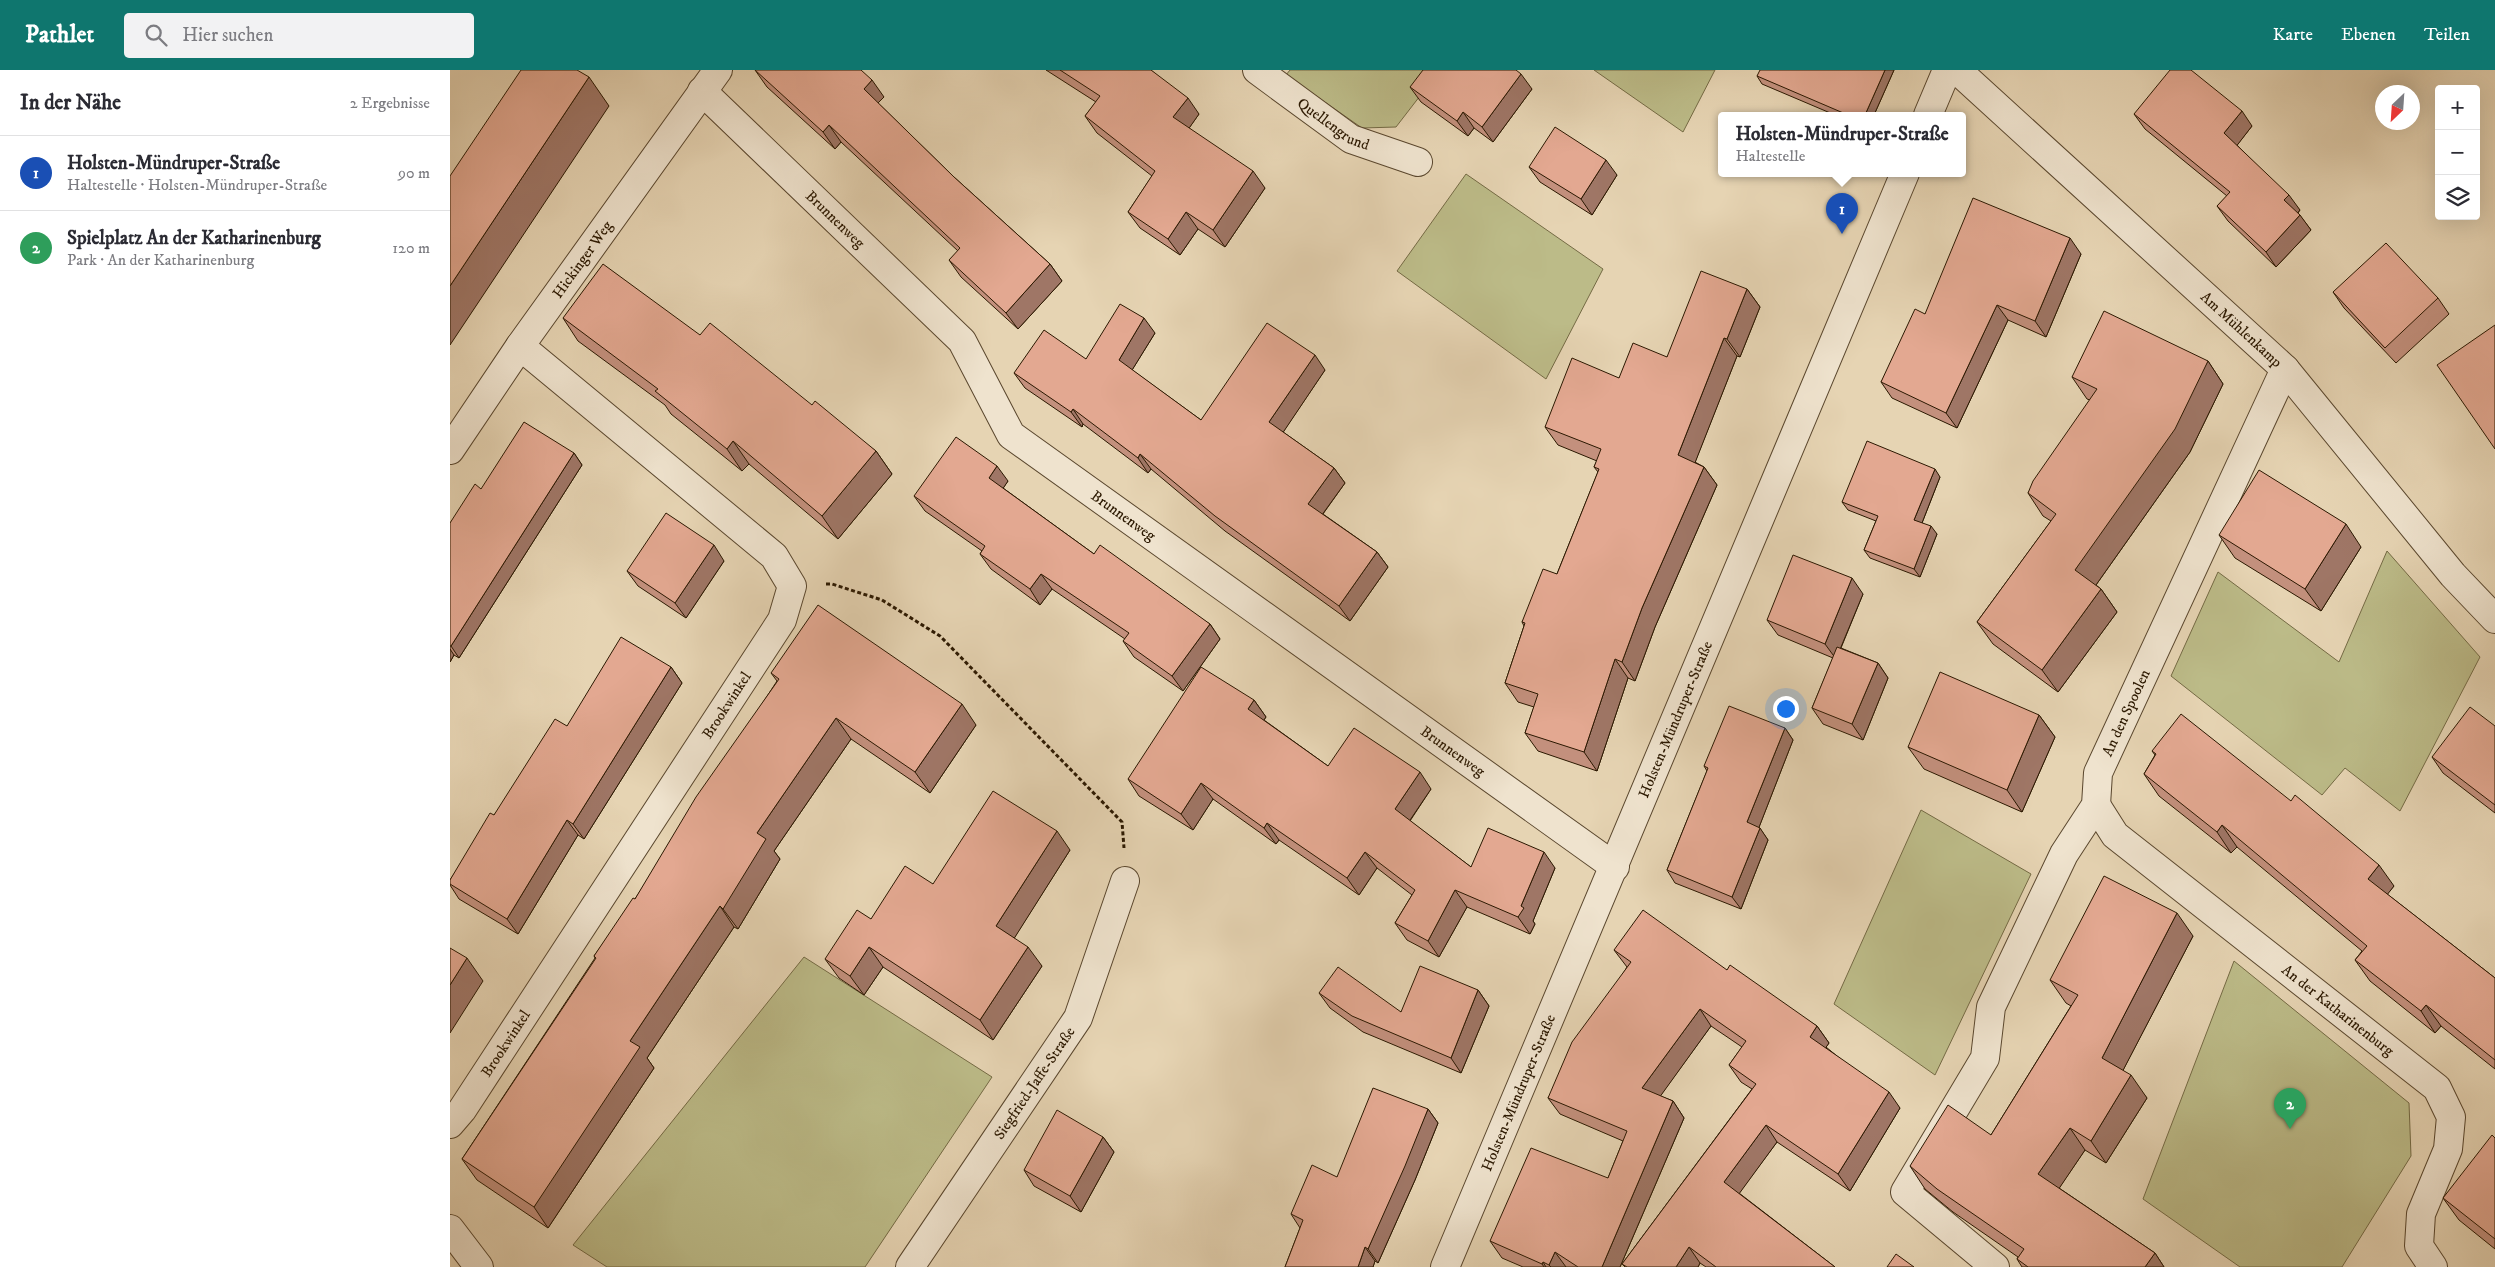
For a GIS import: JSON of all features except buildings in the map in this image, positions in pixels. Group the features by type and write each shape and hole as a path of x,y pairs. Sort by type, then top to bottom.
{"street":[{"name":"Quellengrund","path":"1257,70 1351,140 1418,162"},
{"path":"1929,112 1947,70"},
{"name":"Am Mühlenkamp","path":"1957,70 2285,369 2454,576 2495,619"},
{"name":"Hickinger Weg","path":"450,450 520,346 710,81"},
{"name":"Brunnenweg","path":"710,81 962,341 1011,435 1614,866"},
{"name":"Holsten-Mündruper-Straße","path":"1449,1266 1902,177"},
{"path":"520,346 774,556 792,586"},
{"name":"An den Spoolen","path":"1995,1267 1905,1192 1985,1058 1991,1007 2064,854 2096,805 2098,773 2285,369"},
{"name":"Brookwinkel","path":"450,1124 462,1110 782,620 792,586"},
{"name":"An der Katharinenburg","path":"2096,805 2115,836 2437,1088 2451,1117 2448,1148 2421,1214 2419,1246 2434,1267"},
{"name":"Siegfried-Jaffe-Straße","path":"910,1267 1078,1018 1125,881"},
{"path":"450,1229 479,1267"}],"path":[{"path":"792,586 832,584 882,600 940,636 1122,822 1125,881"}],"shaded area":[{"path":"1290,70 1440,70 1396,127 1362,128 1286,75"},
{"path":"1594,70 1715,70 1683,132"},
{"path":"1466,174 1603,269 1546,379 1397,271"},
{"path":"2387,551 2480,657 2400,811 2345,768 2322,795 2171,676 2218,572 2339,662"},
{"path":"1921,810 2031,874 1935,1075 1834,1004"},
{"path":"804,957 992,1077 865,1267 607,1267 573,1245"},
{"path":"2234,961 2409,1103 2411,1156 2342,1267 2240,1267 2143,1199"}],"place":[{"name":"Holsten-Mündruper-Straße","path":"1842,234"},
{"name":"Spielplatz An der Katharinenburg","path":"2290,1129"}]}
